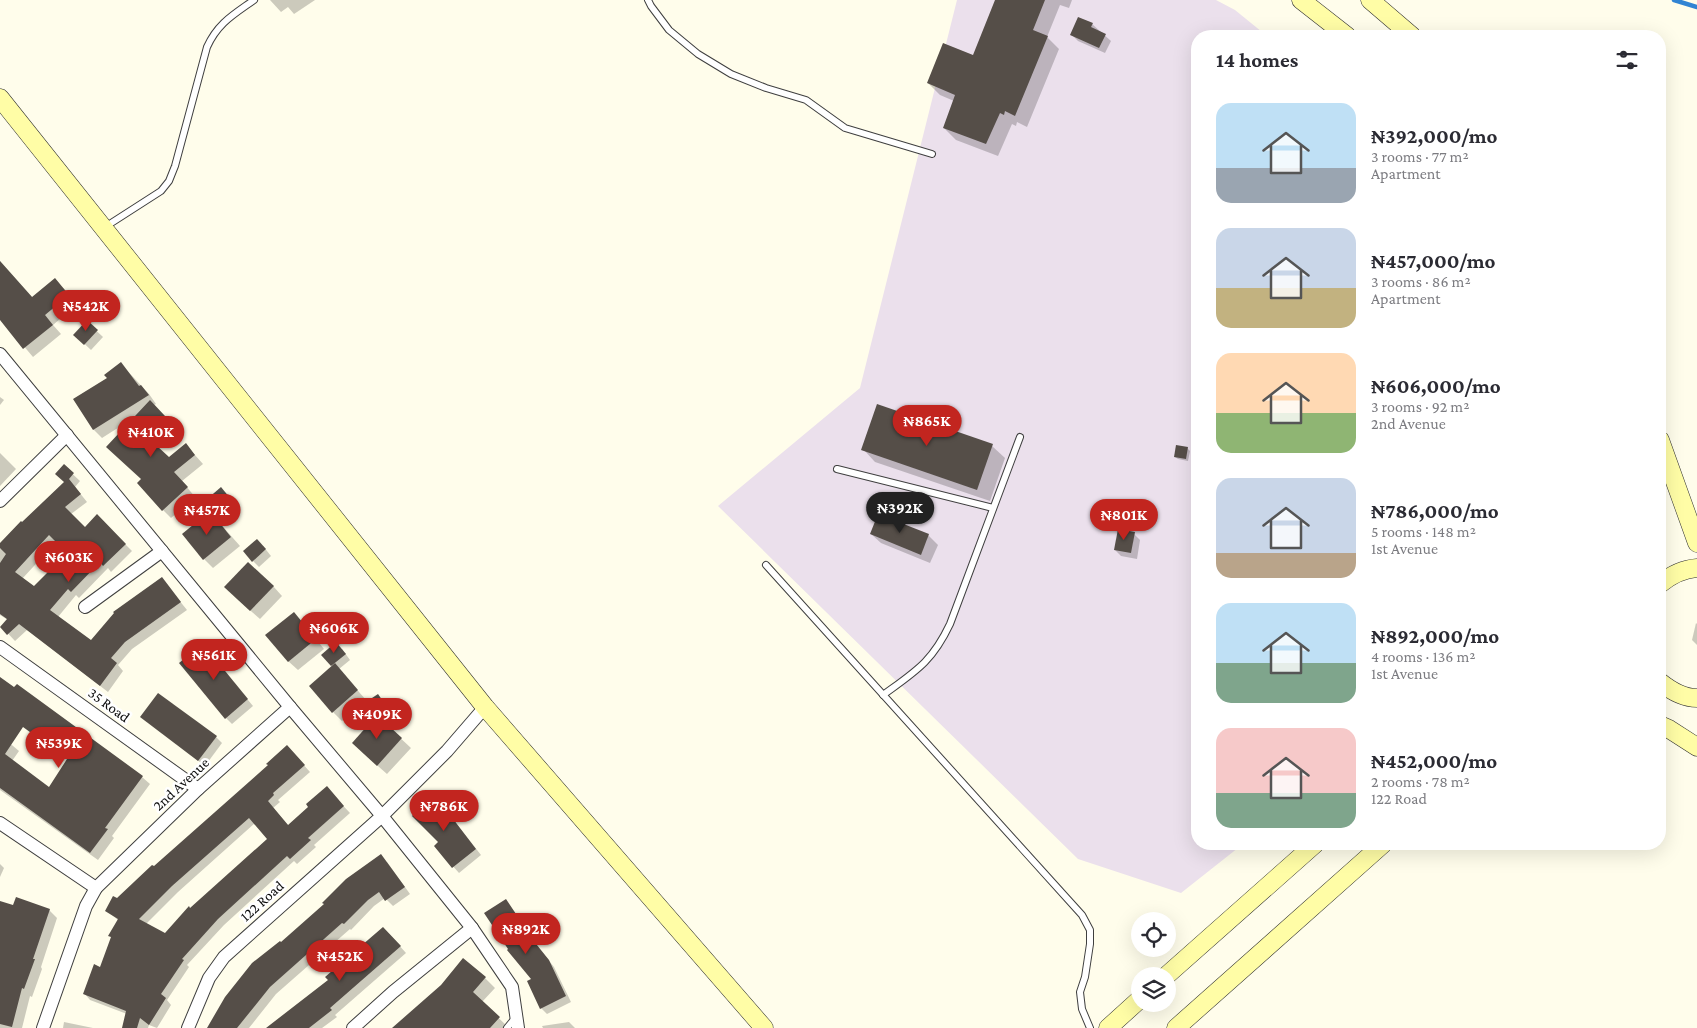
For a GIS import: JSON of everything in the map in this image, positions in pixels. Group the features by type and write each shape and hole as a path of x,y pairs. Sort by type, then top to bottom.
{"main road":[{"path":"1301,0 1339,30"},
{"path":"1370,0 1405,30"},
{"path":"0,98 485,707 764,1028"},
{"path":"1666,457 1697,543"},
{"path":"1666,579 1688,568 1697,568"},
{"path":"1666,689 1696,701"},
{"path":"1666,728 1697,747"},
{"path":"1176,967 1308,850"},
{"path":"1176,1028 1376,850"},
{"path":"1108,1028 1131,1007"}],"street":[{"path":"0,354 290,708 382,816 472,928 512,987 518,1022"},
{"path":"0,500 67,435"},
{"path":"85,607 162,551"},
{"name":"35 Road","path":"0,647 198,789"},
{"name":"122 Road","path":"188,1028 208,978 224,957 382,816 447,751 485,707"},
{"name":"2nd Avenue","path":"43,1028 86,906 96,888 198,789 290,708"},
{"path":"0,823 96,888"},
{"path":"353,1028 428,963 472,928"}],"lane":[{"path":"104,228 161,191 169,181 213,34 223,22 254,0"},
{"path":"648,0 668,30 698,54 731,74 766,88 806,100 845,128 932,154"},
{"path":"883,695 920,668 941,643 950,624 1020,437"},
{"path":"837,469 993,508"},
{"path":"766,565 1082,916 1090,930 1090,944 1085,977 1080,992 1082,1009 1090,1028"},
{"path":"507,1028 518,1022"}],"shaded area":[{"path":"957,0 1216,0 1235,10 1260,30 1191,30 1191,850 1235,850 1181,893 1078,859 718,506 860,388"}],"building":[{"path":"995,0 1045,0 1033,30 1048,36 1015,116 1005,111 1004,115 1000,113 986,144 943,128 955,95 927,83 943,43 973,55"},
{"path":"1078,17 1093,23 1091,27 1106,34 1099,48 1070,35"},
{"path":"0,261 32,297 55,278 69,295 45,315 53,325 23,349 0,320"},
{"path":"87,320 98,330 84,345 73,335"},
{"path":"121,362 139,386 141,385 149,395 93,430 73,399 107,378 104,375"},
{"path":"150,400 165,416 145,435 169,457 186,443 195,455 174,472 188,487 162,511 137,483 141,479 106,447"},
{"path":"877,404 993,444 977,490 861,450"},
{"path":"1176,445 1188,447 1186,459 1174,457"},
{"path":"64,464 74,473 69,479 81,494 65,507 85,527 97,514 126,544 103,566 100,562 71,592 68,589 50,610 91,640 113,612 162,577 181,602 125,642 111,658 117,663 100,686 19,624 7,635 0,627 7,619 0,614 0,563 6,554 0,548 0,543 64,482 55,474","holes":["49,535 67,553 34,586 15,572"]},
{"path":"221,487 230,498 215,511 206,500"},
{"path":"210,511 231,537 203,560 182,534"},
{"path":"878,514 929,534 921,555 870,534"},
{"path":"1118,529 1135,532 1131,553 1114,550"},
{"path":"257,539 266,549 252,562 243,551"},
{"path":"248,562 274,586 250,611 224,587"},
{"path":"294,612 316,639 288,662 265,635"},
{"path":"336,642 346,654 331,666 321,655"},
{"path":"203,644 248,699 225,719 179,663"},
{"path":"335,663 358,690 332,713 309,686"},
{"path":"0,677 14,687 17,684 143,776 105,828 108,829 90,853 0,788","holes":["23,727 67,759 49,787 5,754"]},
{"path":"158,693 217,736 198,761 140,717"},
{"path":"378,694 387,707 368,719 360,706"},
{"path":"377,715 402,738 377,766 352,743"},
{"path":"287,745 305,765 273,793 274,795 268,801 288,825 308,807 306,804 327,786 344,806 308,838 311,840 290,859 287,856 218,919 182,959 184,960 161,994 166,998 149,1025 140,1018 137,1028 122,1028 126,1011 83,994 94,964 100,967 111,937 108,936 118,919 105,911 113,896 117,898 152,865 154,866 268,765 266,764","holes":["249,818 267,839 190,908 189,906 165,933 139,919 172,886"]},
{"path":"432,796 450,815 476,849 452,868 434,846 438,842 412,816"},
{"path":"381,854 405,887 385,901 379,892 368,900 344,924 342,923 270,987 237,1028 207,1028 225,997 252,963 281,942 324,904 322,903 346,879"},
{"path":"16,897 50,909 33,959 35,959 24,989 22,988 12,1027 0,1024 0,901 13,905"},
{"path":"506,899 518,917 516,919 549,960 566,996 540,1009 527,981 531,979 507,950 484,913"},
{"path":"383,927 401,946 330,1008 332,1010 309,1028 266,1028 328,980 325,977"},
{"path":"463,958 486,977 473,992 500,1017 490,1028 392,1028 441,985"}],"waterway":[{"path":"1674,0 1697,7"}]}
